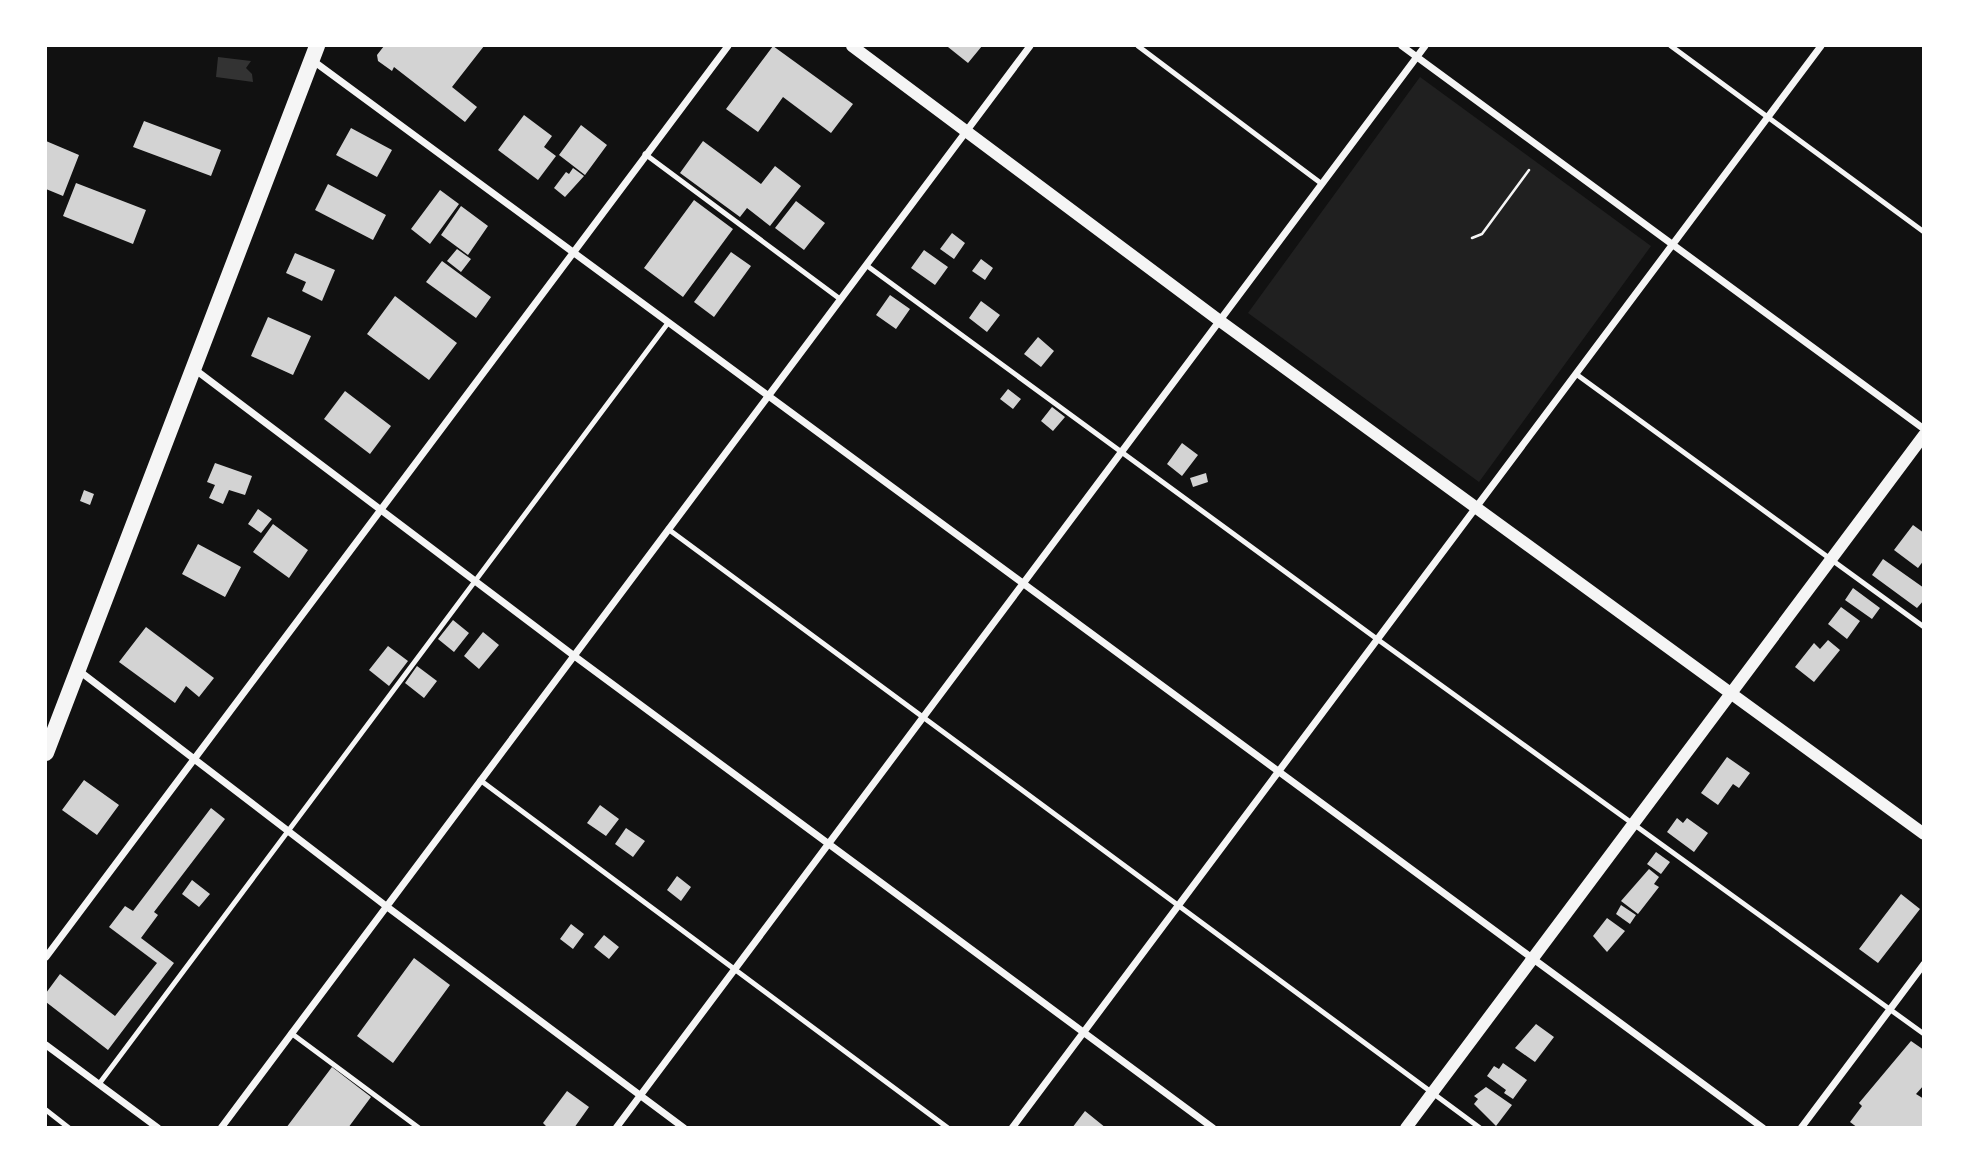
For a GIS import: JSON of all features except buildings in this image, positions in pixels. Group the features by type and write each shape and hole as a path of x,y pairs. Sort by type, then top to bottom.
{"main road":[{"path":"46,753 314,53"}],"street":[{"path":"46,957 571,251 728,46"},
{"path":"852,46 1220,321 1923,834"},
{"path":"221,1128 1030,46"},
{"path":"1402,46 1923,429"},
{"path":"616,1128 1425,46"},
{"path":"1012,1128 1821,46"},
{"path":"314,53 766,397 1763,1128"},
{"path":"192,368 573,655 1213,1128"},
{"path":"1406,1128 1923,435"},
{"path":"78,670 191,759 684,1128"},
{"path":"1801,1128 1923,964"},
{"path":"46,1045 158,1128"}],"lane":[{"path":"1138,46 1322,184"},
{"path":"1671,46 1923,233"},
{"path":"645,154 840,299"},
{"path":"866,265 1632,825 1923,1034"},
{"path":"99,1084 668,323"},
{"path":"1576,374 1923,626"},
{"path":"668,529 1480,1128"},
{"path":"480,780 948,1128"},
{"path":"291,1033 419,1128"},
{"path":"46,1110 69,1128"}],"path":[{"path":"1472,238 1482,233 1529,170"}],"shaded area":[{"path":"218,57 251,61 246,68 252,74 253,82 216,77"},
{"path":"1420,77 1651,246 1479,482 1248,313"}]}
